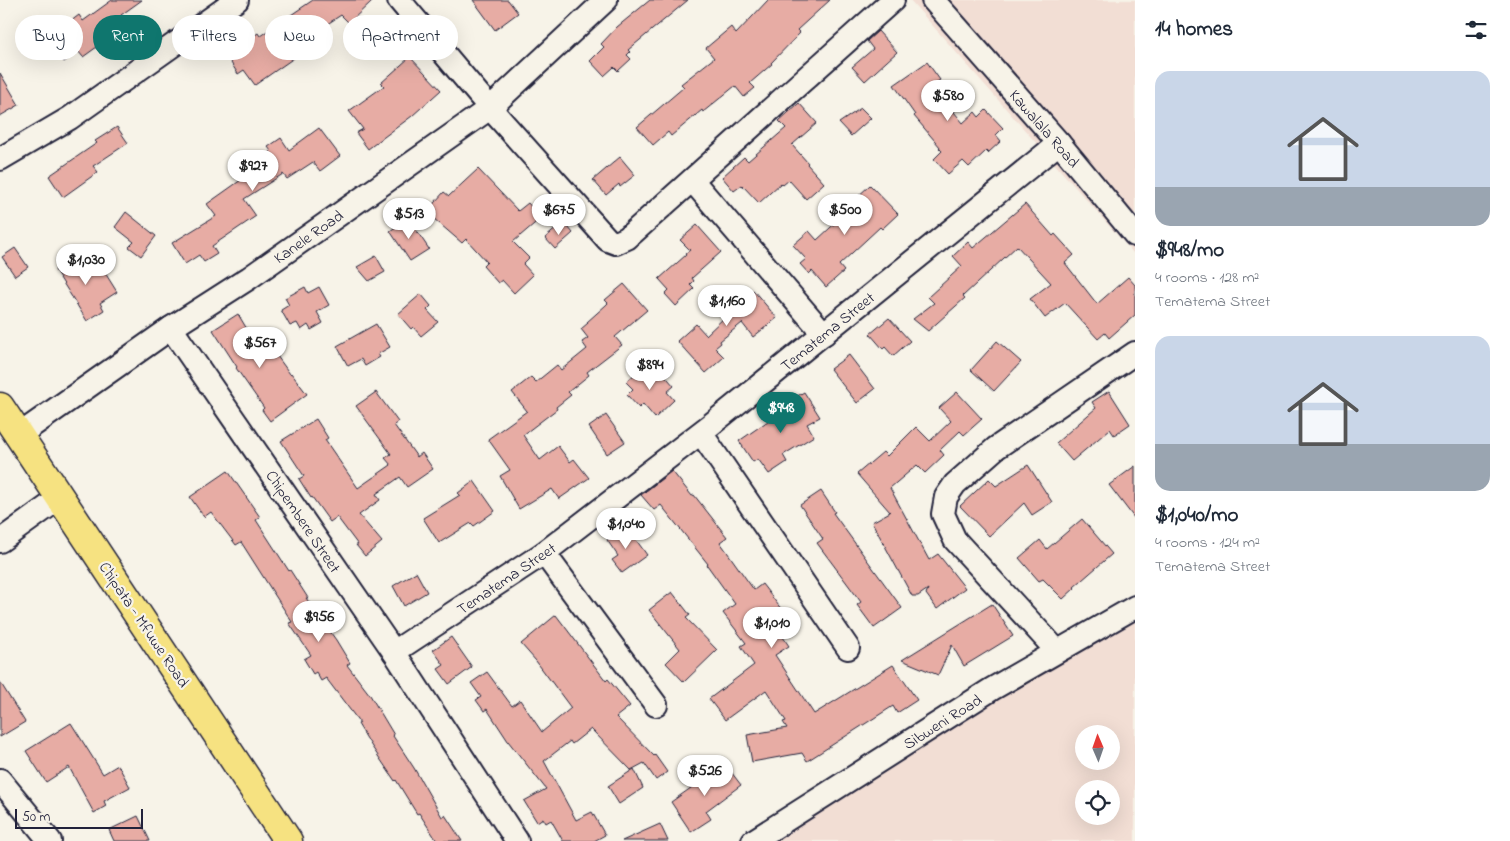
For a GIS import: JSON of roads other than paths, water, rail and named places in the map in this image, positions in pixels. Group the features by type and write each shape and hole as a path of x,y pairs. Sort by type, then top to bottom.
{"main road":[{"name":"Chipata - Mfuwe Road","path":"0,407 288,841"}],"street":[{"path":"0,160 70,118 237,0"},
{"path":"399,0 490,108 608,240 616,244 627,238 893,0"},
{"name":"Kanele Road","path":"19,435 171,328 250,278 490,108 606,0"},
{"name":"Kawalala Road","path":"933,0 1059,143 1135,235"},
{"name":"Tematema Street","path":"394,652 544,553 701,433 1059,143"},
{"path":"692,180 824,334"},
{"name":"Chipembere Street","path":"171,328 394,652 517,841"},
{"path":"1057,651 955,540 943,514 946,497 955,484 996,448 1135,353"},
{"path":"701,433 848,648"},
{"path":"0,541 60,497"},
{"path":"544,553 656,705"},
{"name":"Sibweni Road","path":"753,841 984,695 1135,607"},
{"path":"0,780 50,841"}]}
